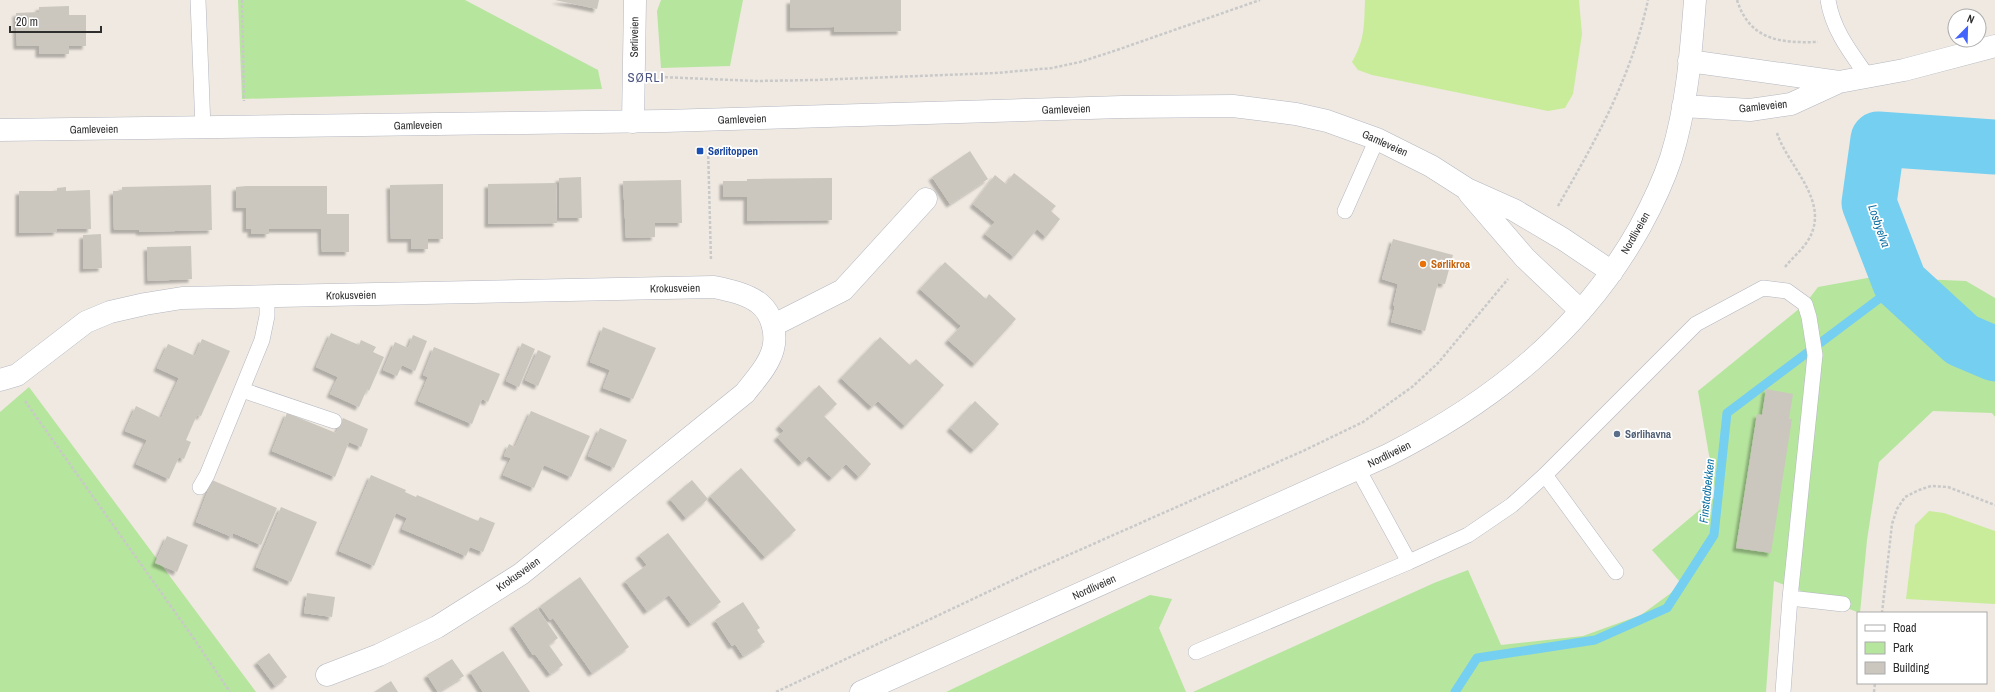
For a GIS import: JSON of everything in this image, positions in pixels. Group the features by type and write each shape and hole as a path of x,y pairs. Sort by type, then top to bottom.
{"street":[{"name":"Sørliveien","path":"633,122 635,0"},
{"name":"Nordliveien","path":"860,692 1358,469 1415,441 1449,422 1480,401 1540,355 1581,311 1612,272 1632,241 1660,186 1671,159 1683,106 1695,0"},
{"name":"Gamleveien","path":"1683,106 1750,110 1791,104 1839,82 1904,70 1995,46"},
{"name":"Gamleveien","path":"1689,61 1839,82"},
{"name":"Gamleveien","path":"0,130 633,122 1122,107 1233,106 1304,115 1340,125 1377,139 1431,166 1467,189 1514,210 1563,239 1612,272"},
{"name":"Gamleveien","path":"1467,189 1525,258 1581,311"},
{"path":"774,325 843,290 926,199"},
{"name":"Krokusveien","path":"4,379 17,375 86,322 110,312 182,298 714,287 738,292 761,304 774,325 773,349 761,371 745,393 521,574 437,627 379,655 327,675"}],"lane":[{"path":"198,0 203,128"},
{"path":"1828,0 1832,18 1842,41 1868,77"},
{"path":"1345,211 1377,139"},
{"path":"1196,652 1409,562 1468,534 1512,505 1546,475 1696,324 1763,288 1787,291 1805,304 1809,317 1815,356 1790,598 1783,692"},
{"path":"200,487 207,475 262,340 267,316 267,297"},
{"path":"242,390 334,422"},
{"path":"1358,469 1409,562"},
{"path":"1546,475 1616,572"},
{"path":"1790,598 1843,604"}],"path":[{"path":"242,0 245,127"},
{"path":"658,77 757,81 814,80 980,74 1052,68 1080,62 1118,50 1260,0"},
{"path":"1555,212 1598,135 1619,93 1644,19 1648,0"},
{"path":"1737,0 1744,15 1757,31 1775,40 1798,42 1842,41"},
{"path":"707,120 711,261 714,287"},
{"path":"1774,289 1784,269 1809,237 1814,223 1814,213 1808,187 1784,150 1776,130"},
{"path":"776,692 1030,572 1303,451 1363,422 1412,387 1438,363 1510,277"},
{"path":"4,379 192,636 230,692"},
{"path":"1882,612 1892,524 1897,509 1905,498 1919,490 1931,486 1948,487 1995,505"}],"green space":[{"path":"238,0 465,0 598,70 602,89 242,99"},
{"path":"661,0 743,0 730,66 661,68 657,11"},
{"path":"1365,0 1579,0 1582,34 1573,94 1565,108 1548,111 1372,75 1358,70 1352,62 1362,39"},
{"path":"1873,277 1966,281 1995,298 1995,417 1992,413 1933,411 1879,462 1867,540 1860,612 1774,581 1766,692 1193,692 1434,583 1468,570 1501,645 1583,636 1641,615 1671,593 1680,582 1652,550 1716,496 1698,391 1805,304 1818,287"},
{"path":"29,387 256,692 0,692 0,412"},
{"path":"1929,511 1944,513 1995,531 1995,604 1906,599 1915,525"},
{"path":"1150,595 1172,599 1159,628 1186,692 946,692"}],"building":[{"path":"555,0 599,0 597,9"},
{"path":"790,0 901,0 901,31 834,32 834,27 790,28"},
{"path":"69,6 69,15 86,15 86,46 69,46 69,54 39,54 39,46 17,46 16,13 39,12 39,7"},
{"path":"970,151 988,179 950,204 932,177"},
{"path":"1014,173 1056,206 1051,211 1060,219 1046,237 1037,229 1014,257 985,234 995,222 973,204 995,175 1006,184"},
{"path":"581,177 582,218 559,218 559,178"},
{"path":"832,178 832,220 747,221 747,197 723,197 723,181 747,181 747,179"},
{"path":"681,180 682,223 655,223 655,237 626,238 623,181"},
{"path":"556,183 557,223 488,224 488,184"},
{"path":"443,184 443,239 428,239 428,249 411,249 411,239 391,239 390,185"},
{"path":"211,185 212,230 140,232 139,230 114,230 113,191 122,191 122,187"},
{"path":"327,186 327,214 349,214 349,252 322,252 321,229 269,229 269,234 251,234 251,229 246,229 246,208 236,208 236,187"},
{"path":"66,187 66,191 90,190 91,229 57,229 57,232 19,233 19,191 57,191 57,188"},
{"path":"101,234 102,268 83,269 83,235"},
{"path":"1393,239 1453,255 1445,284 1438,283 1425,331 1391,322 1398,284 1382,279"},
{"path":"191,246 192,279 148,281 147,247"},
{"path":"945,262 986,299 989,294 1016,319 975,364 948,340 961,326 920,289"},
{"path":"603,327 656,348 633,399 603,388 610,370 590,362"},
{"path":"331,333 359,345 361,340 376,347 373,352 384,357 369,391 367,389 359,407 330,394 338,377 316,367"},
{"path":"413,335 427,341 415,371 402,365 397,376 383,370 395,342 408,348"},
{"path":"880,337 910,365 916,359 944,385 905,426 878,401 872,407 841,378"},
{"path":"202,339 230,351 201,416 197,415 186,440 191,442 184,459 179,457 169,479 136,464 147,440 125,431 136,406 161,418 179,378 157,368 168,344 195,356"},
{"path":"522,343 535,349 519,387 506,381"},
{"path":"434,347 500,374 488,402 482,399 472,424 418,401 428,377 423,375"},
{"path":"538,350 551,356 538,386 525,380"},
{"path":"819,385 837,404 824,416 871,464 859,477 846,464 832,478 809,456 802,463 777,437 784,431 779,426"},
{"path":"1766,389 1793,394 1789,419 1792,419 1771,553 1736,548 1757,414 1762,415"},
{"path":"975,401 999,424 974,450 950,428"},
{"path":"531,411 590,436 571,477 544,465 534,488 503,475 511,458 504,456 509,444 515,447"},
{"path":"287,413 336,433 343,418 368,429 361,447 349,442 335,477 272,451"},
{"path":"600,428 627,440 614,468 588,456"},
{"path":"741,468 796,530 765,557 710,496"},
{"path":"371,475 406,490 405,492 416,497 417,495 478,521 480,517 495,523 483,552 470,547 466,556 402,529 407,518 396,513 374,566 339,551"},
{"path":"212,480 277,508 261,545 233,533 232,537 196,522"},
{"path":"692,480 708,499 686,518 670,499"},
{"path":"281,507 317,522 291,582 256,567"},
{"path":"668,533 721,602 691,624 669,595 647,611 625,581 647,565 639,555"},
{"path":"167,536 188,545 177,572 155,563"},
{"path":"580,577 629,647 592,673 553,618 550,620 540,606"},
{"path":"307,593 335,597 332,617 304,613"},
{"path":"743,602 760,628 757,630 765,642 743,656 735,644 732,646 715,620"},
{"path":"537,608 558,638 549,645 563,665 550,674 535,654 533,655 513,625"},
{"path":"503,651 530,692 483,692 470,672"},
{"path":"269,653 287,677 275,686 257,662"},
{"path":"452,659 464,676 438,692 427,675"},
{"path":"391,681 398,692 374,692"}],"waterway":[{"name":"Losbyelva","path":"1995,147 1878,139 1869,203 1900,283 1962,340 1995,354"},
{"name":"Finstadbekken","path":"1455,692 1477,658 1595,640 1667,608 1714,535 1727,413 1900,283"}],"place":[{"name":"Sørlitoppen","path":"700,151"},
{"name":"Sørlikroa","path":"1423,264"},
{"name":"Sørlihavna","path":"1617,434"}],"district":[{"name":"SØRLI","path":"646,77"}]}
